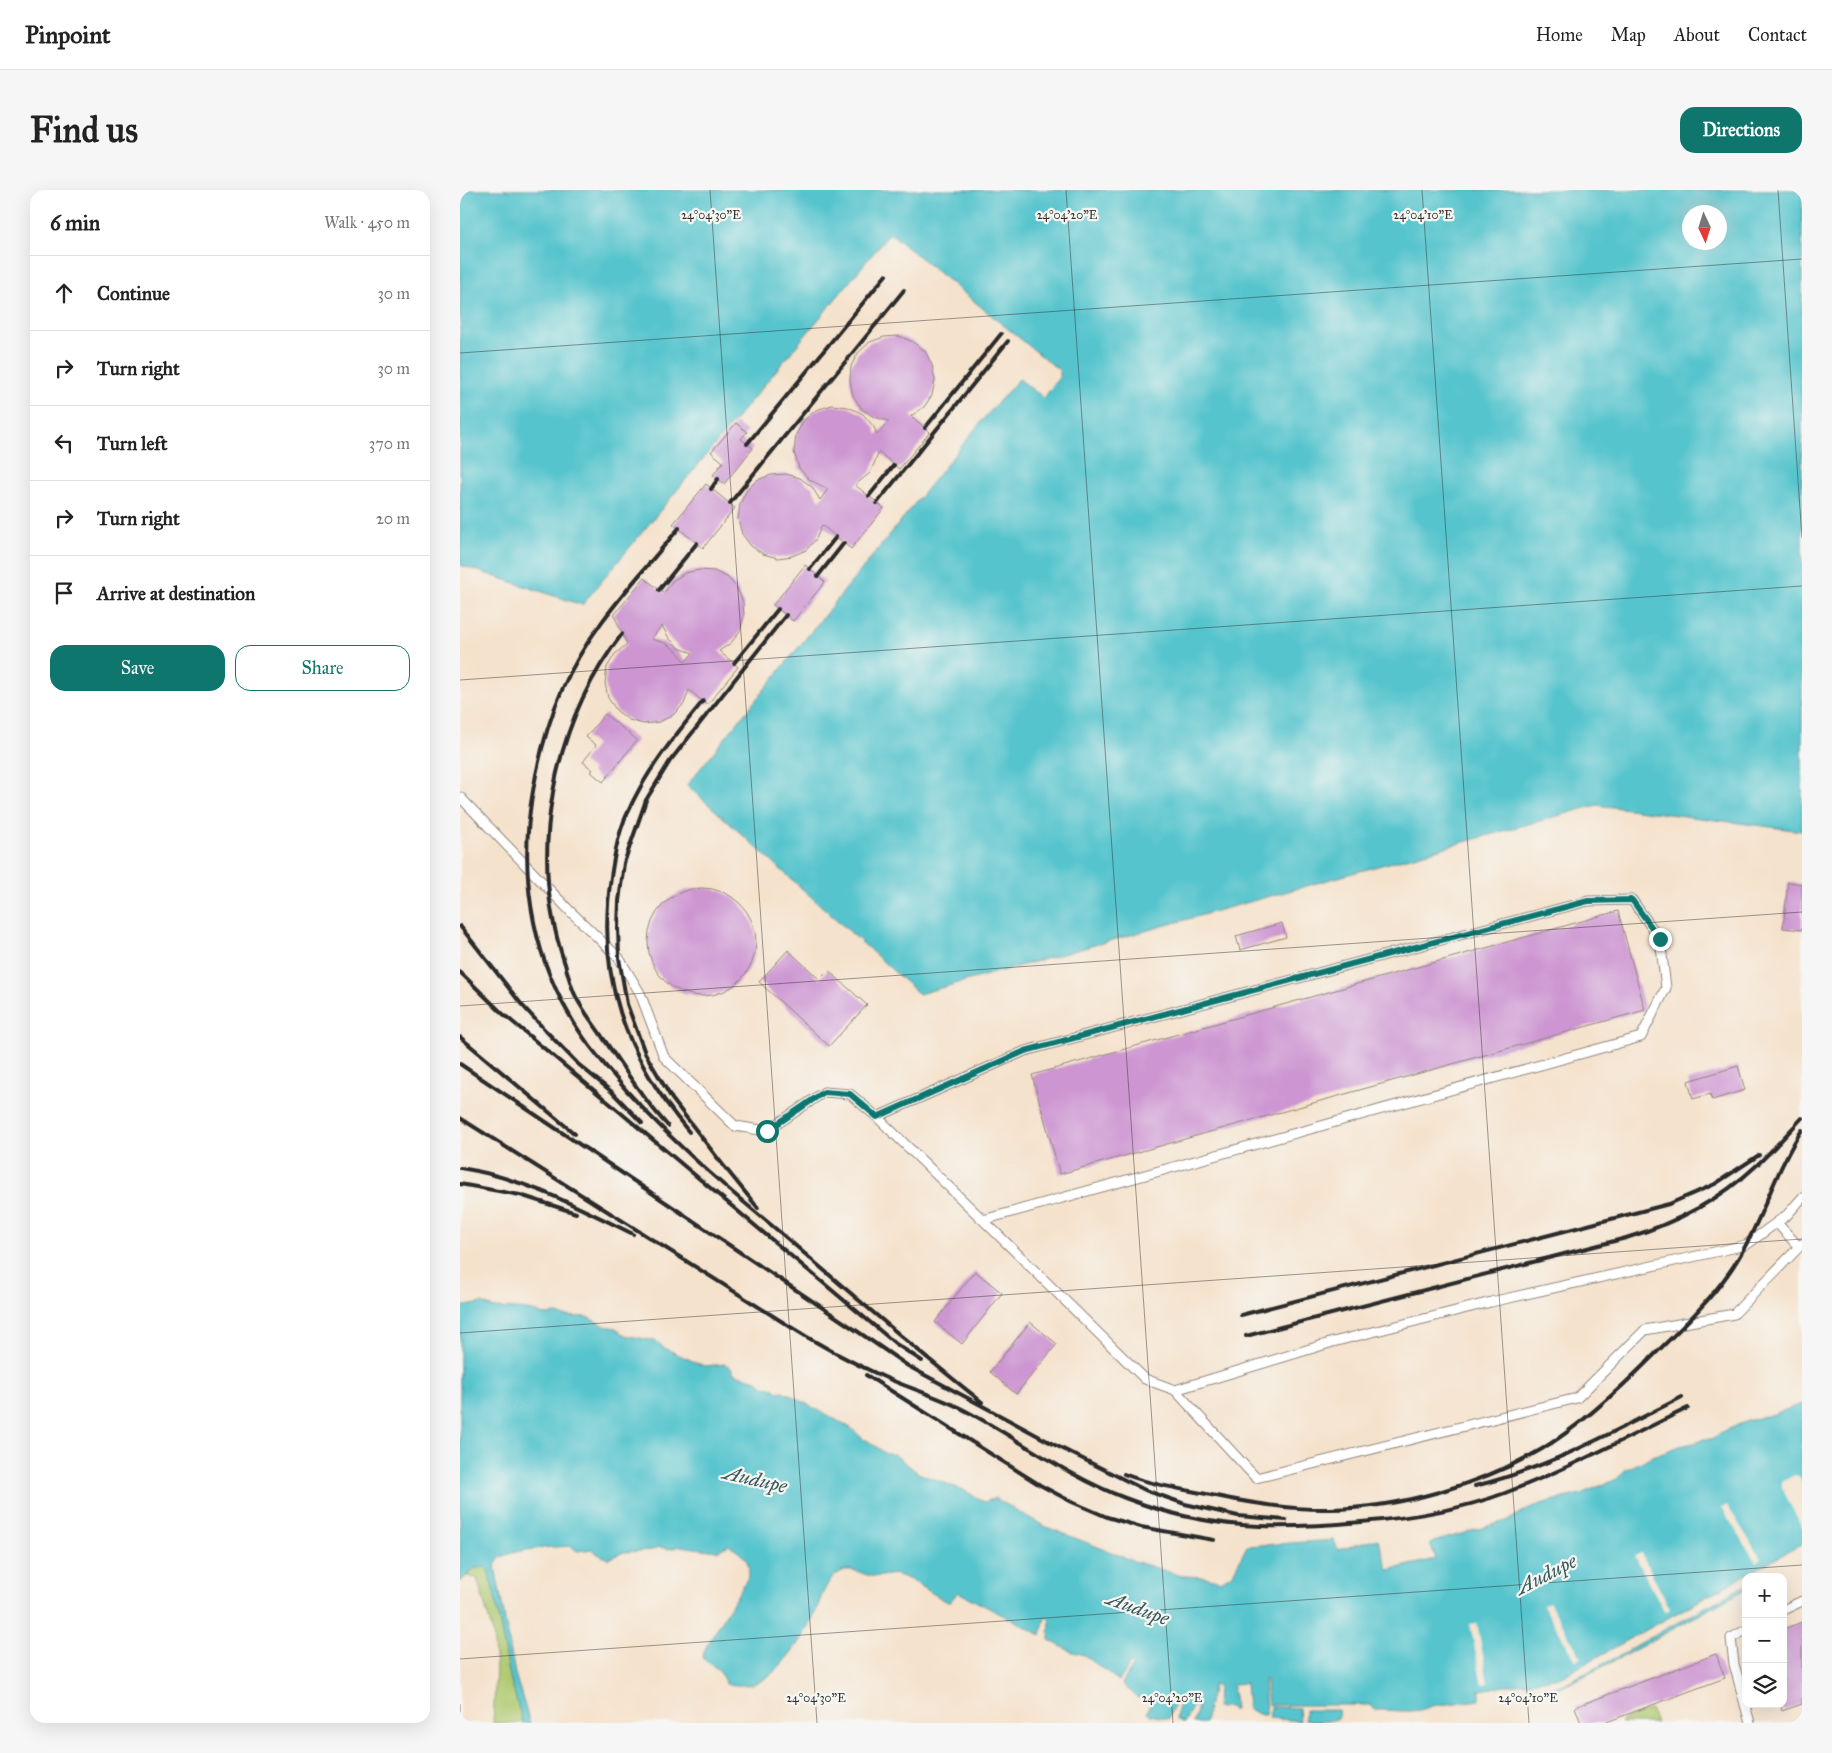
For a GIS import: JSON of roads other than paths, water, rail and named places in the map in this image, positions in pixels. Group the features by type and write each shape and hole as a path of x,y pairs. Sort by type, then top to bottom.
{"lane":[{"path":"460,797 556,897 619,958 640,993 664,1057 735,1126 767,1131 824,1092 850,1094 877,1117 984,1220 1145,1379 1175,1390 1256,1478 1577,1398 1645,1330 1734,1314 1800,1246 1777,1223"},
{"path":"877,1117 1025,1051 1588,901 1632,900 1660,939 1666,988 1641,1037 984,1220"},
{"path":"1175,1390 1352,1337 1491,1302 1746,1245 1787,1215 1802,1198"},
{"path":"1787,1608 1802,1602"},
{"path":"1742,1632 1731,1638 1734,1664 1750,1723"}],"water":[{"path":"460,190 1802,190 1802,831 1597,805 919,994 687,785 985,417 1019,379 1044,398 1060,376 1060,371 890,233 582,605 460,565"},
{"name":"Audupe","path":"482,1303 494,1308 526,1310 543,1315 558,1314 587,1317 605,1326 616,1328 624,1335 656,1341 664,1348 704,1366 725,1364 735,1374 757,1380 765,1387 775,1389 778,1392 783,1391 851,1428 864,1440 867,1440 886,1454 894,1454 918,1473 963,1490 985,1502 995,1498 1044,1526 1134,1561 1182,1576 1205,1577 1221,1581 1233,1573 1247,1546 1334,1540 1338,1550 1378,1539 1388,1570 1436,1559 1430,1543 1509,1520 1529,1508 1580,1494 1617,1479 1625,1470 1655,1455 1703,1439 1713,1439 1720,1433 1747,1421 1802,1404 1802,1544 1749,1573 1742,1573 1742,1577 1561,1677 1480,1690 1480,1700 1431,1706 1411,1711 1375,1710 1371,1705 1268,1705 1266,1679 1264,1679 1266,1715 1261,1715 1248,1709 1246,1683 1233,1684 1235,1710 1232,1710 1232,1707 1217,1708 1218,1685 1213,1685 1205,1723 1193,1723 1198,1707 1193,1705 1184,1723 1176,1719 1179,1703 1175,1703 1168,1719 1147,1713 1151,1702 1138,1698 1122,1684 1133,1665 1131,1663 1119,1681 1084,1655 1070,1651 1049,1640 1050,1619 1045,1617 1041,1635 958,1592 948,1602 898,1575 874,1576 850,1570 842,1571 831,1579 804,1634 782,1664 756,1683 726,1684 719,1670 702,1658 706,1647 749,1573 746,1559 729,1545 717,1551 680,1546 670,1549 659,1547 652,1550 624,1552 608,1559 592,1549 577,1551 571,1546 533,1549 505,1556 499,1559 495,1566 515,1674 530,1723 523,1723 510,1677 488,1570 485,1567 475,1568 460,1582 460,1307"},
{"path":"1742,1587 1742,1591 1622,1657 1562,1687 1546,1688 1562,1685 1629,1651 1629,1649"},
{"path":"1271,1707 1299,1708 1300,1721 1269,1718"},
{"path":"1305,1710 1338,1710 1339,1718 1322,1722 1305,1720"}],"railway":[{"path":"747,444 886,275"},
{"path":"730,503 904,290"},
{"path":"925,428 1001,334"},
{"path":"877,503 1008,341"},
{"path":"869,496 894,465"},
{"path":"711,489 718,479"},
{"path":"679,528 614,605 585,646 562,690 548,727 533,791 527,849 531,907 545,963 556,990 583,1037 649,1115 736,1196 982,1402"},
{"path":"810,569 836,537"},
{"path":"659,590 697,543"},
{"path":"818,576 844,543"},
{"path":"734,663 778,609"},
{"path":"758,1208 672,1099 645,1053 627,1004 619,958 619,901 624,863 646,800 670,761 786,615"},
{"path":"622,634 598,670 578,709 563,750 553,792 548,836 548,879 554,922 568,977 576,997 634,1083 668,1126"},
{"path":"689,1132 648,1074 632,1044 620,1013 612,981 608,948 607,913 615,853 627,814 651,769 703,701"},
{"path":"460,926 522,1005 546,1031 578,1064 612,1092 642,1123"},
{"path":"460,972 502,1013 896,1344 922,1361"},
{"path":"460,1037 575,1134"},
{"path":"460,1064 908,1366 1055,1445 1145,1490 1185,1504 1238,1516 1286,1520"},
{"path":"460,1118 831,1351 884,1377 946,1401 966,1411 1064,1469 1104,1489 1156,1509 1185,1516 1242,1525 1299,1526 1329,1525 1416,1516 1453,1509 1505,1493 1552,1474 1688,1408"},
{"path":"1246,1336 1626,1238 1661,1226 1712,1200 1743,1178 1802,1118"},
{"path":"1124,1474 1156,1484 1241,1501 1285,1507 1330,1509 1357,1508 1412,1499 1467,1483 1519,1462 1556,1440 1600,1406 1653,1356 1711,1296 1728,1274 1749,1239 1782,1165 1802,1130"},
{"path":"1241,1315 1669,1204 1715,1184 1759,1155"},
{"path":"460,1168 505,1178 549,1194 633,1234"},
{"path":"460,1184 520,1195 576,1213"},
{"path":"866,1375 1040,1485 1072,1502 1107,1517 1141,1527 1214,1540"},
{"path":"1475,1486 1529,1469 1581,1448 1682,1397"}]}
